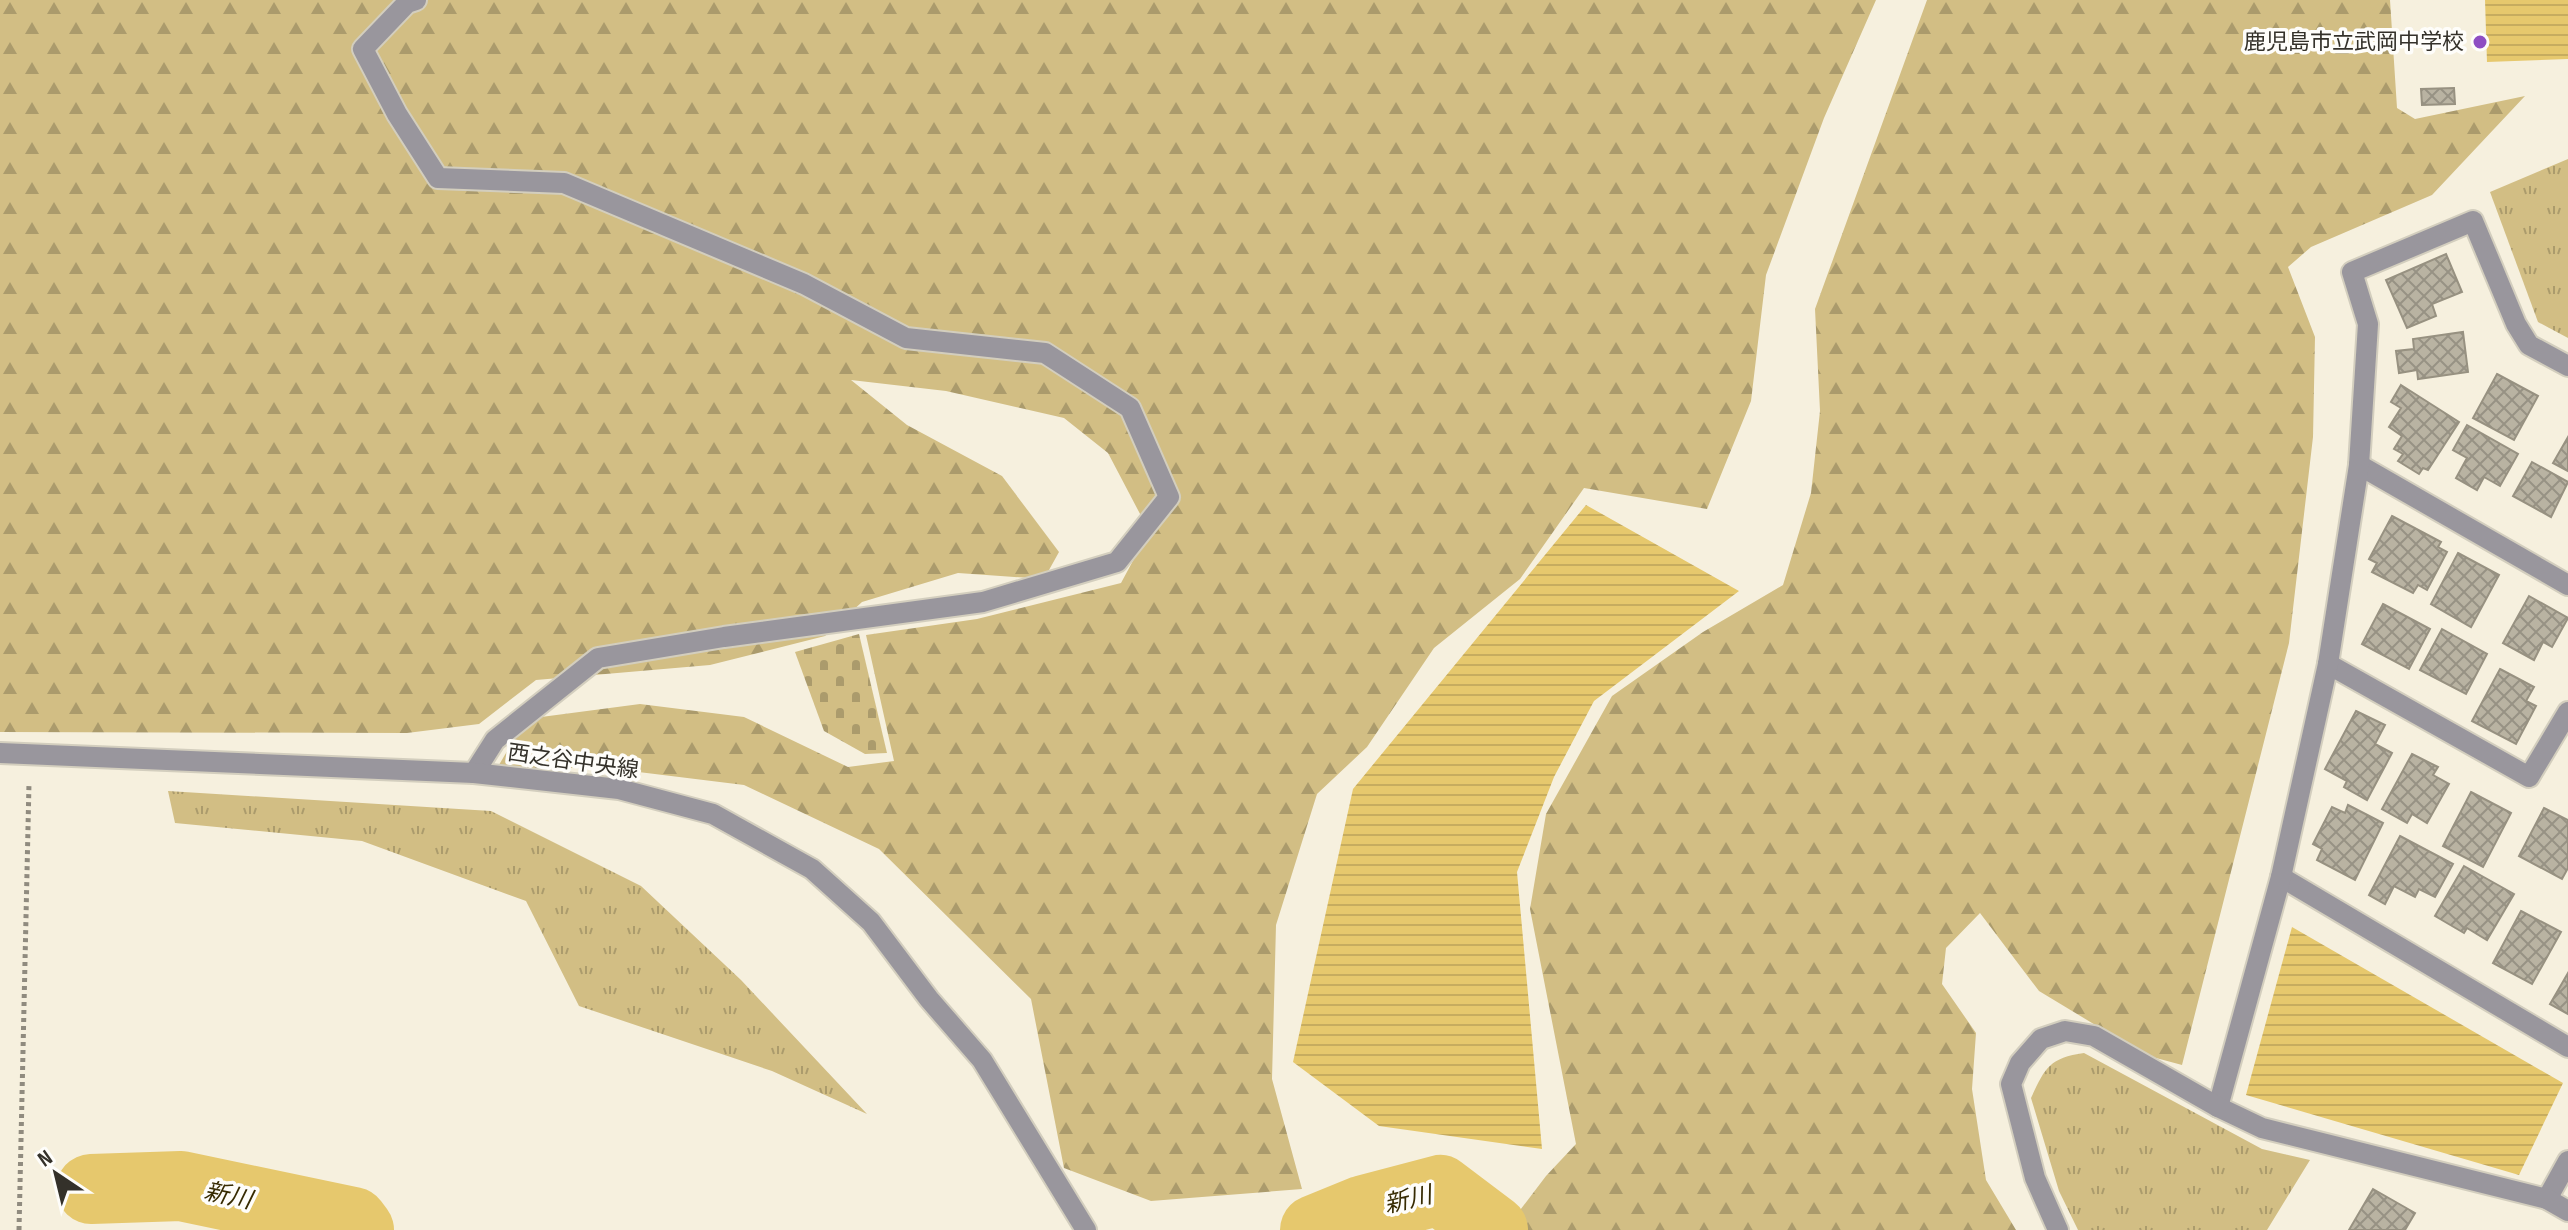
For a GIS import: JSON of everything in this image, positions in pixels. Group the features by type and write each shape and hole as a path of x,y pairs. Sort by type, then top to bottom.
{"street":[{"path":"416,0 407,3 363,49 397,114 438,178 564,183 804,284 906,338 1045,353 1130,408 1169,497 1117,562 983,602 724,637 598,658 495,740 474,773"},
{"path":"2218,1107 2281,877 2328,664 2359,465 2368,324 2352,272 2473,221 2516,324 2529,345 2568,366"},
{"path":"2359,465 2568,585"},
{"path":"2328,664 2529,777 2568,712"},
{"name":"西之谷中央線","path":"0,753 474,773 619,789 713,814 812,869 871,922 929,999 982,1060 1086,1230"},
{"path":"2281,877 2568,1047"},
{"path":"2058,1230 2035,1178 2011,1084 2020,1063 2041,1039 2065,1031 2094,1036 2218,1107 2262,1128 2547,1199 2568,1211"},
{"path":"2547,1199 2568,1161"}],"path":[{"path":"19,1230 30,754"}],"green space":[{"path":"0,0 1876,0 1824,118 1766,275 1751,401 1707,509 1584,488 1520,579 1434,648 1367,747 1317,794 1276,925 1272,1079 1302,1189 1151,1201 1064,1168 1031,999 879,849 744,785 598,767 496,770 526,719 640,704 744,717 848,767 894,761 866,635 977,619 1121,583 1149,531 1108,453 1064,418 946,391 851,380 907,425 1002,476 1059,552 1044,579 958,573 862,602 825,636 710,665 536,680 479,724 407,733 0,732"},
{"path":"1927,0 2390,0 2397,108 2415,119 2525,96 2432,195 2311,247 2288,267 2315,337 2313,437 2289,643 2182,1065 2145,1055 2039,991 1980,913 1946,948 1942,984 1976,1033 1972,1089 1986,1180 2016,1230 1505,1230 1546,1176 1576,1144 1530,909 1546,814 1612,696 1703,632 1783,585 1811,493 1820,411 1815,309"},
{"path":"2568,159 2568,338 2538,322 2490,192"},
{"path":"859,634 887,753 865,754 824,731 795,652"},
{"path":"168,791 491,811 641,886 741,980 867,1114 772,1071 579,1006 526,901 362,841 175,823"},
{"path":"2084,1053 2262,1149 2310,1160 2267,1230 2078,1230 2059,1191 2031,1098 2050,1066 2063,1058"}],"shaded area":[{"path":"2485,0 2568,0 2568,59 2487,62"},
{"path":"1586,505 1739,591 1594,701 1554,777 1517,872 1542,1149 1379,1126 1293,1062 1353,789"},
{"path":"2292,927 2563,1083 2519,1175 2246,1095"}],"building":[{"path":"2454,88 2455,104 2422,105 2421,89"},
{"path":"2446,254 2462,292 2432,304 2436,316 2407,328 2386,280"},
{"path":"2463,332 2468,372 2418,379 2417,370 2399,373 2396,351 2414,349 2413,339"},
{"path":"2497,374 2538,396 2514,440 2473,418"},
{"path":"2401,385 2459,422 2428,470 2423,468 2419,474 2398,461 2403,454 2394,449 2402,436 2389,427 2401,408 2391,402"},
{"path":"2467,425 2518,454 2500,486 2484,477 2477,490 2456,478 2467,458 2453,450"},
{"path":"2568,437 2568,471 2553,463"},
{"path":"2532,462 2568,482 2551,517 2513,496"},
{"path":"2392,516 2441,542 2438,547 2447,552 2427,590 2418,585 2413,593 2372,572 2377,563 2369,559"},
{"path":"2458,553 2499,575 2471,627 2431,604"},
{"path":"2529,596 2568,618 2552,647 2543,642 2534,660 2503,643"},
{"path":"2383,604 2430,629 2409,669 2362,644"},
{"path":"2442,629 2487,654 2466,694 2420,670"},
{"path":"2500,669 2534,687 2526,701 2536,706 2516,744 2472,721"},
{"path":"2356,711 2385,725 2375,744 2392,753 2367,800 2344,787 2347,781 2325,769"},
{"path":"2412,754 2438,767 2433,775 2449,784 2427,823 2412,814 2407,823 2382,809"},
{"path":"2471,792 2511,813 2483,867 2443,846"},
{"path":"2348,805 2383,823 2355,880 2317,860 2322,849 2313,844 2332,807 2345,813"},
{"path":"2544,808 2568,820 2568,868 2562,879 2519,856"},
{"path":"2400,836 2453,864 2435,897 2419,889 2415,897 2394,886 2385,904 2369,895"},
{"path":"2464,866 2514,894 2487,940 2467,928 2464,933 2435,916"},
{"path":"2521,911 2561,932 2532,984 2493,963"},
{"path":"2568,973 2568,1014 2550,1004"},
{"path":"2373,1189 2415,1213 2405,1230 2349,1230"}],"waterway":[{"name":"新川","path":"91,1189 181,1186 353,1222 359,1230"},
{"name":"新川","path":"1315,1230 1364,1210 1440,1190 1493,1230"}],"place":[{"name":"鹿児島市立武岡中学校","path":"2480,42"}]}
